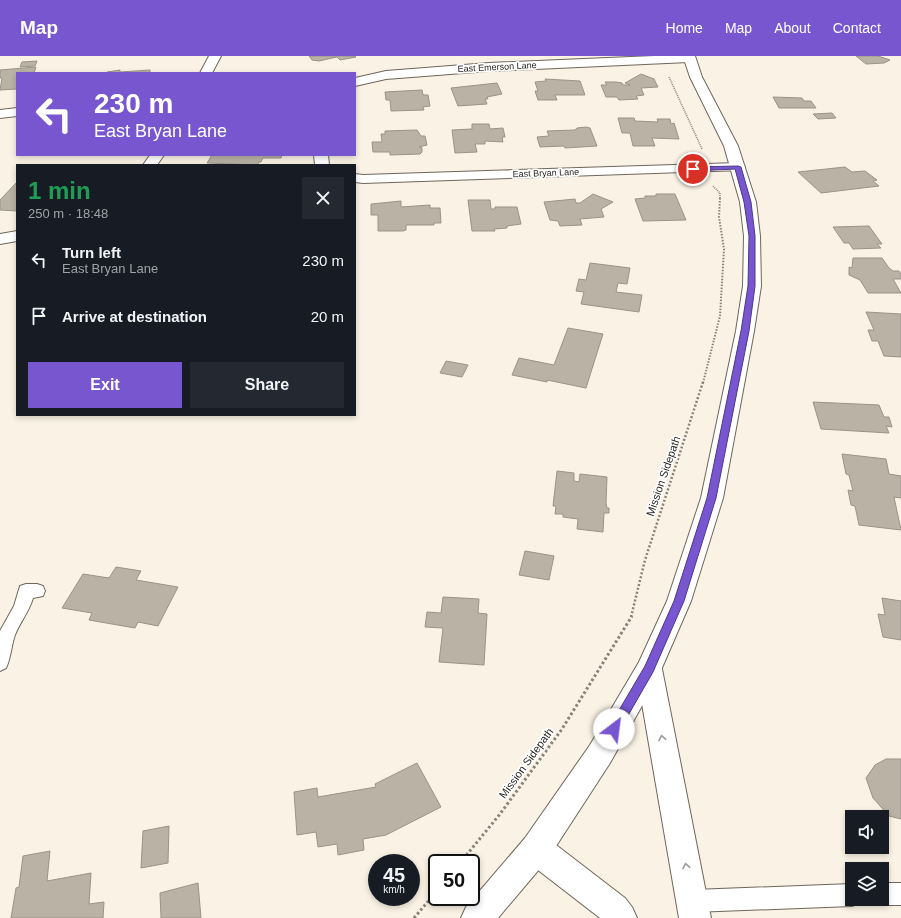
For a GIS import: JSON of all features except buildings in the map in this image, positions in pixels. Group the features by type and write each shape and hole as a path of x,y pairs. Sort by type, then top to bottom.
{"street":[{"path":"207,72 215,56"},
{"path":"477,918 536,849 600,754 649,669 679,601 712,498 745,331 752,286 752,236 748,202 731,146 696,77 689,57"},
{"name":"East Emerson Lane","path":"356,82 386,75 490,67 689,57"},
{"path":"0,114 16,112"},
{"name":"East Bryan Lane","path":"356,178 738,167"},
{"path":"0,239 16,236"},
{"path":"649,669 694,909"},
{"path":"536,849 614,909 621,918"}],"lane":[{"path":"0,663 7,634 22,607 26,591 38,591"},
{"path":"889,894 901,894"},
{"path":"694,909 845,896"}],"path":[{"name":"Mission Sidepath","path":"467,854 500,814 562,729 631,619 645,560 691,422 710,359 720,316 724,249 719,217 720,193 712,185 705,155 664,65 663,58"},
{"path":"414,918 428,902"}],"route":[{"path":"614,729 649,669 679,601 712,498 750,301 752,286 752,236 748,202 738,167 693,169"}]}
